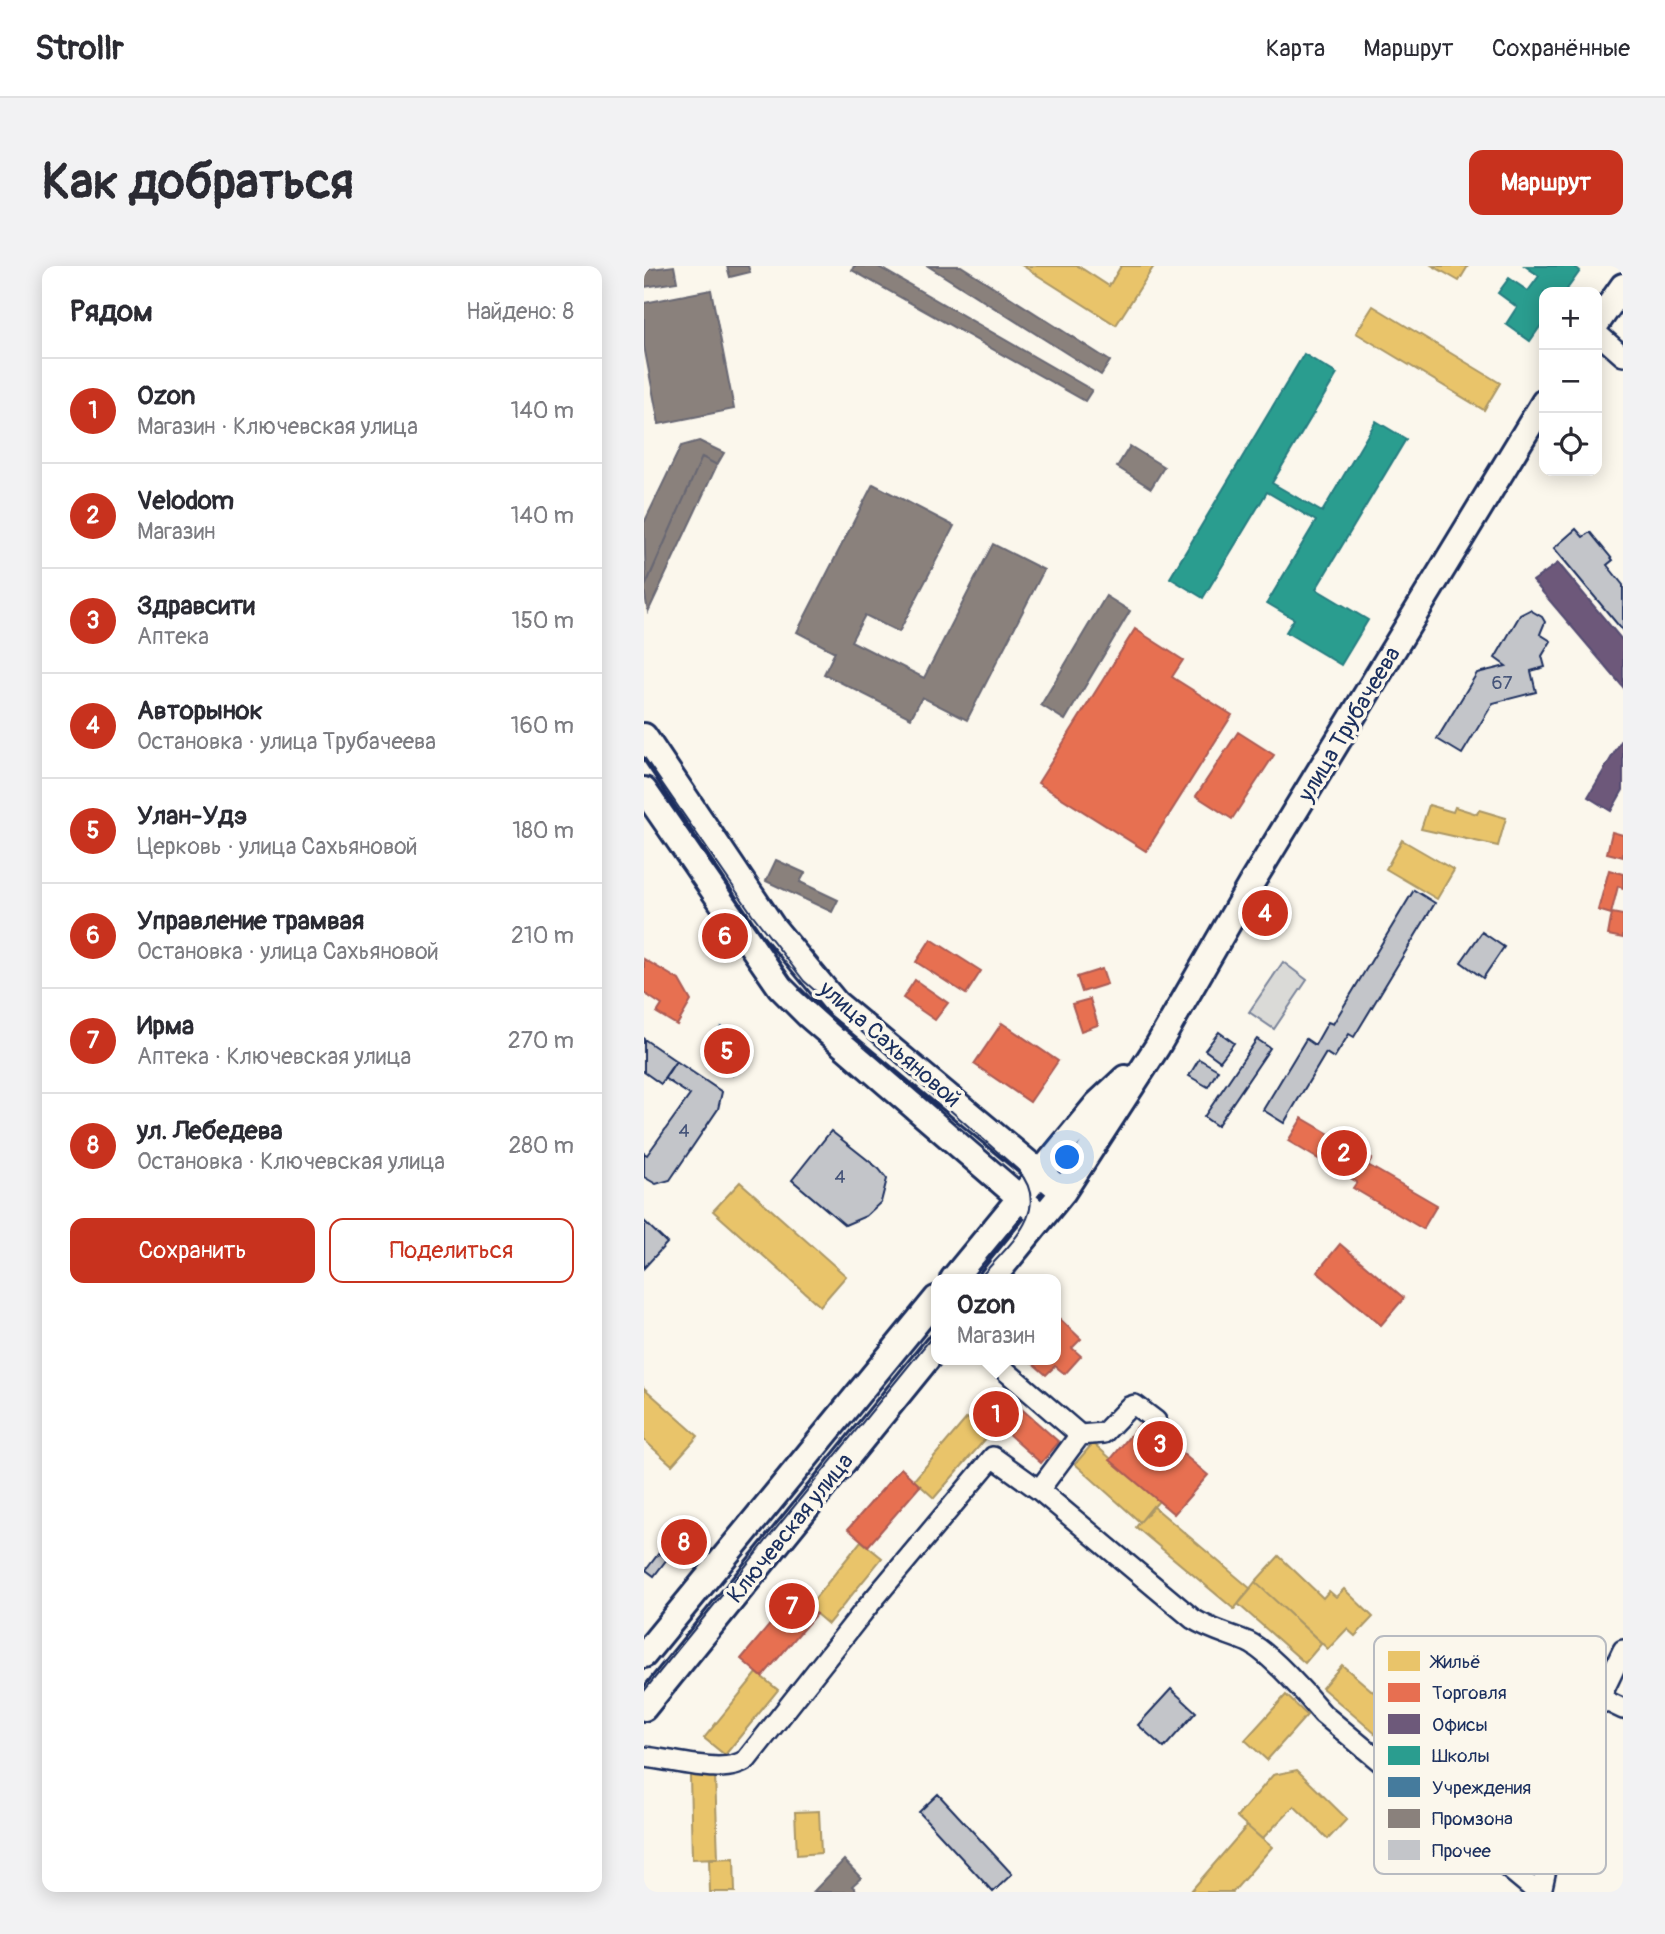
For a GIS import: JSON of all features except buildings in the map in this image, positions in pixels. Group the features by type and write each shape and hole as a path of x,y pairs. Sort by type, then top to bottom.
{"main road":[{"path":"1602,316 1623,286"},
{"name":"улица Трубачеева","path":"1052,1205 1157,1047 1252,882 1539,410"},
{"name":"улица Сахьяновой","path":"644,736 772,926 836,1003 1041,1172 1052,1205"},
{"name":"улица Сахьяновой","path":"644,790 750,945 794,1002 1020,1197 1052,1205"},
{"path":"794,1002 817,981"},
{"name":"улица Трубачеева","path":"1020,1197 1097,1104 1157,1047"},
{"path":"957,1274 1020,1197"},
{"path":"996,1274 1052,1205"},
{"name":"Ключевская улица","path":"644,1655 931,1305"},
{"name":"Ключевская улица","path":"644,1708 931,1354"}],"street":[{"path":"1602,337 1623,356"},
{"path":"999,1365 1080,1435 1104,1433 1129,1406 1135,1405 1156,1421"},
{"path":"1039,1490 1080,1435"},
{"path":"644,1757 737,1767 986,1462 993,1457 1039,1490 1193,1619 1210,1629 1250,1643 1305,1693 1323,1714 1374,1756"},
{"path":"1606,1685 1623,1650"},
{"path":"1606,1701 1623,1709"},
{"path":"1517,1874 1539,1892 1544,1874"}],"shaded area":[{"path":"1283,962 1307,980 1274,1029 1249,1012"}],"tram line":[{"path":"644,757 752,914 804,981 1018,1170 1028,1185 1031,1200 1029,1214 1022,1228 983,1274"},
{"path":"799,990 843,1030"},
{"path":"644,1691 931,1338"}],"place":[{"name":"Авторынок","path":"1265,913"},
{"name":"Управление трамвая","path":"725,936"},
{"name":"Улан-Удэ","path":"727,1051"},
{"name":"Velodom","path":"1344,1153"},
{"name":"Ozon","path":"996,1414"},
{"name":"Здравсити","path":"1160,1444"},
{"name":"ул. Лебедева","path":"684,1542"},
{"name":"Ирма","path":"792,1606"}]}
